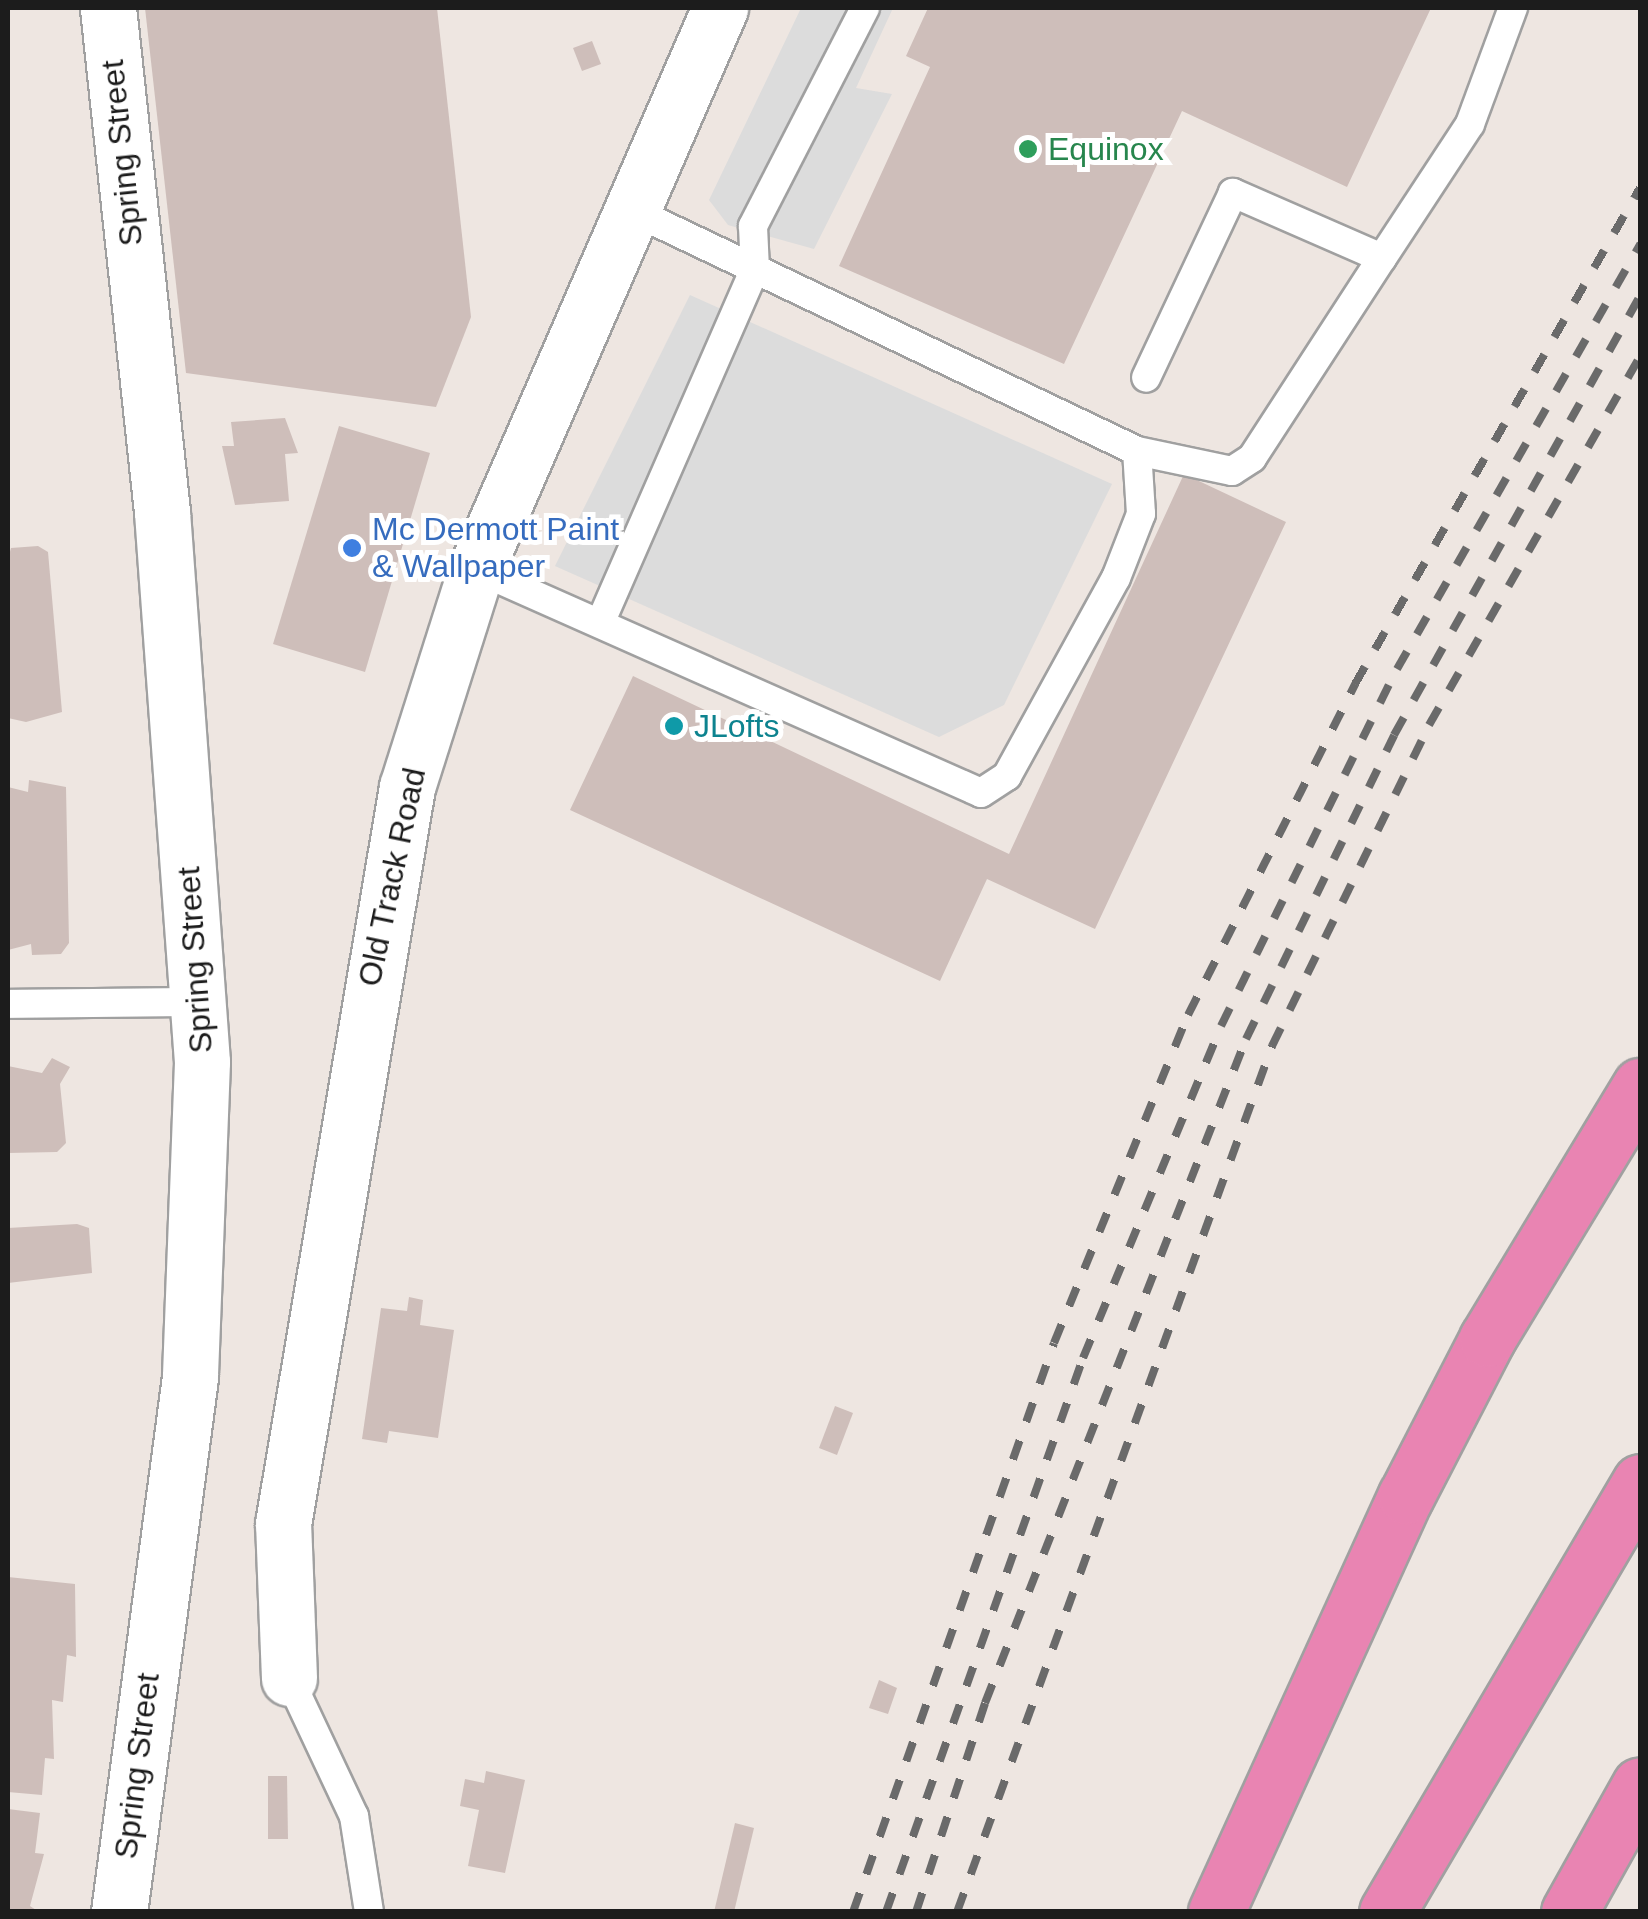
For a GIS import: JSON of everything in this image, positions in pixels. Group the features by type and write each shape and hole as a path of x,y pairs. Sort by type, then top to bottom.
{"highway":[{"path":"1216,1912 1406,1496 1487,1339 1640,1086"},
{"path":"1387,1912 1640,1482"},
{"path":"1569,1912 1640,1785"}],"street":[{"name":"Spring Street","path":"108,8 162,512 198,1002 190,1377 119,1912"},
{"name":"Old Track Road","path":"289,1678 283,1524 356,1053 406,787 476,569 629,209 720,8"}],"lane":[{"path":"600,621 755,269 753,226 866,8"},
{"path":"629,209 1137,451 1232,471 1252,458 1470,124 1513,8"},
{"path":"1146,378 1233,193 1382,258"},
{"path":"476,569 981,792 1008,776 1116,578 1142,514 1137,451"},
{"path":"8,1004 198,1002"},
{"path":"289,1678 354,1816 369,1912"}],"shaded area":[{"path":"801,8 893,8 856,88 892,94 814,249 728,225 709,200"},
{"path":"690,295 1112,484 1004,705 939,737 555,566"}],"building":[{"path":"145,8 437,8 471,317 436,407 186,373"},
{"name":"Equinox","path":"928,8 1431,8 1347,187 1182,111 1064,364 839,266 930,67 906,56"},
{"path":"592,41 601,64 582,71 573,48"},
{"path":"285,418 298,453 285,454 289,501 235,505 222,446 234,446 231,422"},
{"path":"339,426 430,453 365,672 273,644"},
{"name":"JLofts","path":"1184,474 1286,522 1095,929 987,879 940,981 570,810 633,676 1009,854"},
{"path":"38,546 48,552 62,712 26,722 8,718 8,559 11,548"},
{"path":"29,780 66,787 69,943 61,954 32,955 31,944 8,950 8,787 28,792"},
{"path":"52,1058 70,1067 60,1084 66,1143 57,1152 8,1153 8,1066 42,1073"},
{"path":"77,1224 89,1228 92,1273 8,1283 8,1228"},
{"path":"409,1297 423,1300 420,1325 454,1330 438,1438 389,1431 387,1443 362,1439 381,1308 407,1311"},
{"path":"835,1406 853,1413 837,1455 819,1448"},
{"path":"8,1577 75,1584 76,1657 67,1655 63,1702 52,1700 54,1759 45,1758 42,1795 8,1792"},
{"path":"879,1680 897,1688 888,1714 869,1708"},
{"path":"486,1771 525,1780 505,1873 468,1866 479,1810 460,1806 465,1779 484,1783"},
{"path":"268,1776 287,1776 288,1839 268,1839"},
{"path":"8,1809 40,1813 35,1853 44,1854 30,1906 39,1912 8,1912"},
{"path":"735,1823 754,1828 734,1912 714,1912"}],"railway":[{"path":"853,1912 1054,1343 1188,1015 1355,684 1640,188"},
{"path":"886,1912 1083,1358 1221,1026 1397,669 1640,244"},
{"path":"916,1912 985,1703 1246,1039 1394,735 1640,296"},
{"path":"957,1912 1272,1046 1429,725 1640,357"}],"place":[{"name":"Equinox","path":"1028,149"},
{"name":"Mc Dermott Paint & Wallpaper","path":"352,548"},
{"name":"JLofts","path":"674,726"}]}
